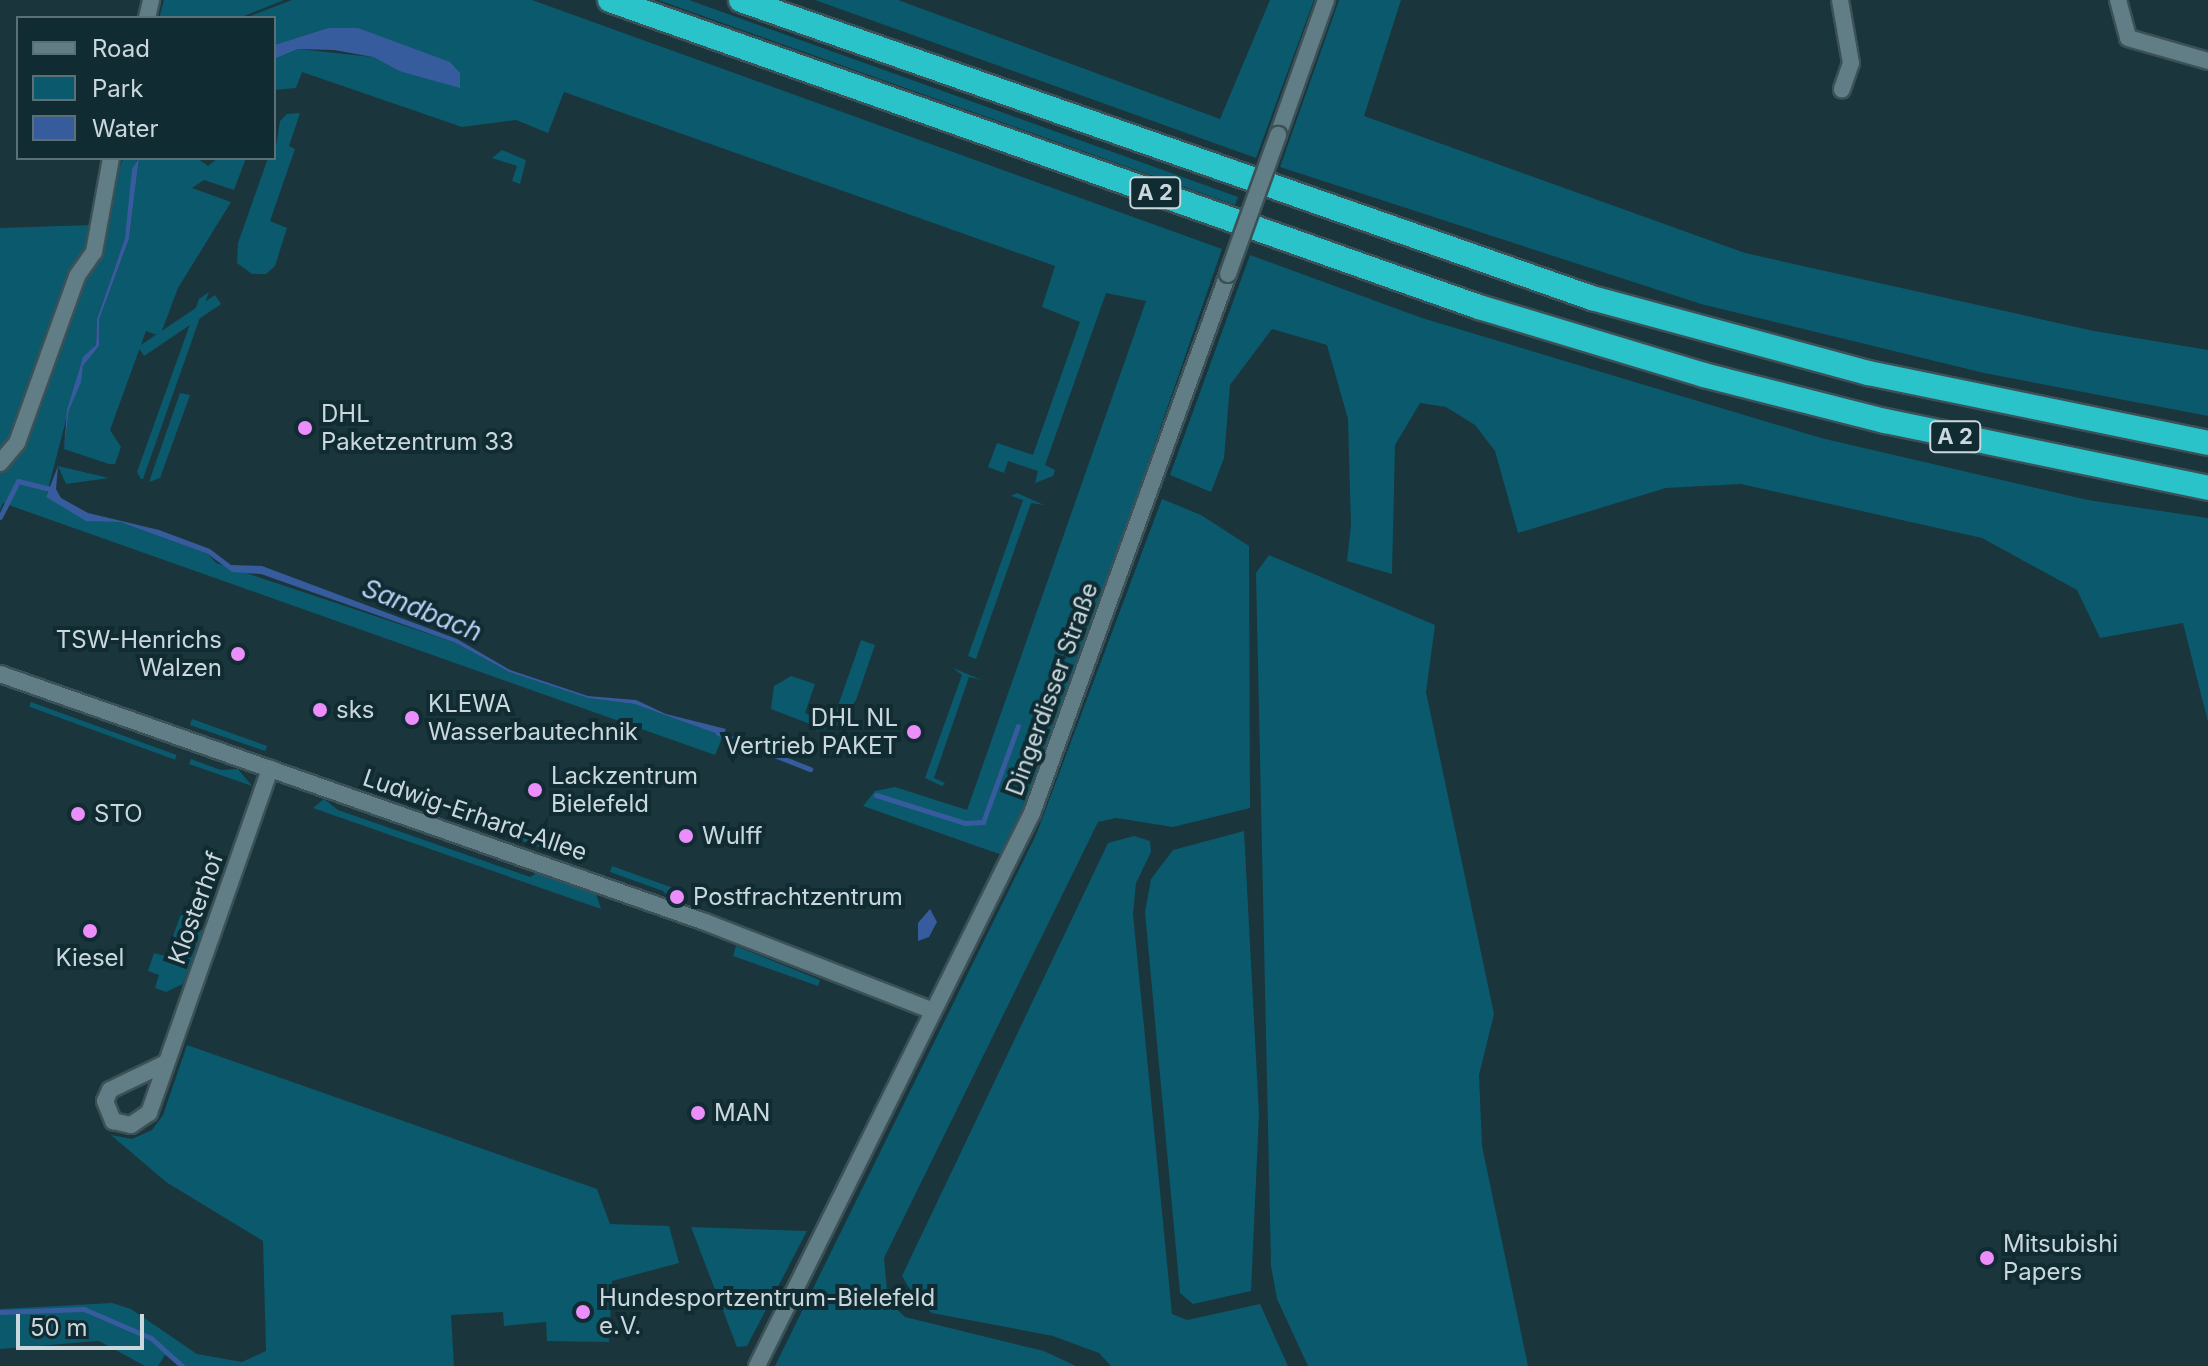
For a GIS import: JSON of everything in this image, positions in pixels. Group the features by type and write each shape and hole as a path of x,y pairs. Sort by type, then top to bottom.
{"highway":[{"name":"A 2","path":"610,0 1494,312 1704,375 1885,421 2208,488"},
{"name":"A 2","path":"741,0 1592,298 1868,373 2208,443"}],"street":[{"name":"Dingerdisser Straße","path":"757,1366 931,1010 1032,813 1326,0"},
{"path":"1840,0 1851,63 1842,89"},
{"path":"2118,0 2128,38 2208,61"},
{"path":"0,463 17,443 77,276 94,252 111,160"},
{"name":"Ludwig-Erhard-Allee","path":"0,674 705,922 931,1010"},
{"name":"Klosterhof","path":"166,1063 270,769"}],"green space":[{"path":"164,0 284,0 244,16 160,16"},
{"path":"292,0 532,0 1222,249 1052,742 1002,855 863,806 875,791 895,787 967,810 1146,301 1106,293 1045,465 1055,470 1053,476 1035,483 1038,471 1008,461 1004,473 988,467 997,443 1033,455 1080,322 1042,307 1055,266 564,92 548,133 516,120 462,127 302,72 296,88 276,90 276,58 298,49 373,57 399,71 358,28 328,28 276,44 276,16 250,16"},
{"path":"658,0 689,0 1238,197 1235,205"},
{"path":"815,0 898,0 1220,119 1270,0 1314,0 1256,158"},
{"path":"1339,0 1401,0 1364,116 1745,253 2094,331 2208,350 2208,416 1984,373 1701,304 1280,167"},
{"path":"300,113 289,146 295,149 270,221 287,228 275,266 266,274 252,274 237,263 238,243 267,160 276,160 280,121 287,114"},
{"path":"502,150 526,160 520,184 512,181 517,166 492,158"},
{"path":"122,160 137,160 125,238 97,319 96,345 80,366 46,497 86,520 120,522 208,554 216,563 456,643 509,672 589,698 634,704 723,736 715,755 3,503 0,510 0,228 92,225 96,238"},
{"path":"139,160 200,160 208,166 216,160 245,160 234,190 204,180 192,188 231,202 178,288 160,336 146,331 110,430 121,447 115,464 109,464 64,449 69,410 83,366 99,346 99,320 129,239"},
{"path":"1250,255 1422,318 1821,438 2088,500 2208,518 2208,722 2183,623 2100,638 2077,590 1982,538 1741,484 1666,488 1518,533 1495,451 1475,425 1446,407 1420,403 1395,445 1392,574 1347,561 1351,525 1348,419 1327,345 1272,329 1230,385 1224,458 1211,492 1170,475"},
{"path":"209,292 141,479 137,472 199,299"},
{"path":"215,295 221,304 144,356 138,347"},
{"path":"180,393 190,395 160,478 149,482"},
{"path":"58,466 109,478 66,484"},
{"path":"1017,493 1044,505 1031,503 976,659 968,656 1023,500 1011,496"},
{"path":"1162,499 1201,515 1249,546 1250,808 1173,827 1116,818 1098,822 884,1258 888,1301 905,1317 1044,1351 1076,1366 775,1366 1036,835"},
{"path":"1269,555 1435,625 1426,692 1494,1014 1479,1075 1482,1146 1528,1366 1308,1366 1277,1299 1271,1266 1256,573"},
{"path":"861,640 875,645 856,700 840,725 816,731 820,719 832,723"},
{"path":"953,668 982,680 969,677 934,778 945,783 942,786 925,778 962,675"},
{"path":"791,676 815,684 805,713 812,716 810,724 771,709 774,686"},
{"path":"31,702 177,755 175,760 29,707"},
{"path":"192,719 267,746 265,751 190,725"},
{"path":"191,759 221,770 238,769 252,786 189,764"},
{"path":"324,799 338,810 530,877 537,873 596,894 601,909 313,808"},
{"path":"453,811 572,852 570,858 451,816"},
{"path":"1244,831 1259,1114 1251,1291 1193,1304 1180,1293 1145,912 1151,879 1173,850"},
{"path":"1134,836 1150,841 1151,852 1136,883 1133,914 1172,1314 1187,1320 1260,1304 1288,1366 1111,1366 1099,1353 1053,1336 932,1313 917,1301 902,1276 1108,843"},
{"path":"612,866 676,889 672,901 663,891 610,872"},
{"path":"182,911 197,918 202,931 183,984 166,992 155,988 159,975 148,971 154,953 166,956"},
{"path":"736,946 820,980 818,986 733,956"},
{"path":"187,1045 597,1189 610,1224 669,1226 679,1263 612,1281 609,1342 547,1341 546,1322 504,1326 503,1312 451,1315 454,1366 179,1366 165,1355 158,1366 145,1366 99,1341 0,1349 0,1309 112,1303 131,1309 197,1354 242,1362 266,1351 263,1241 166,1182 111,1135 132,1139 152,1130 163,1115"},
{"path":"691,1227 807,1231 747,1346 737,1347"}],"water":[{"path":"328,28 358,28 450,62 460,73 460,88 399,71 373,57 334,50 298,49 276,58 276,44"},
{"path":"139,160 129,239 99,320 99,346 83,366 81,382 69,410 64,449 67,410 83,357 96,345 97,319 125,238 132,169"},
{"path":"58,466 56,489 61,498 88,513 159,530 210,549 231,565 262,566 457,639 510,670 588,696 636,700 666,714 726,729 723,736 634,704 588,698 509,672 456,643 261,574 232,572 208,554 120,522 86,521 46,497"},
{"path":"930,909 937,922 929,937 918,941 918,923"}],"waterway":[{"path":"0,517 18,481 50,489"},
{"name":"Sandbach","path":"876,795 965,823 983,822 1018,726"},
{"name":"Sandbach","path":"718,733 810,769"},
{"path":"0,1312 84,1309 151,1338 182,1366"}],"place":[{"name":"DHL Paketzentrum 33","path":"305,428"},
{"name":"TSW-Henrichs Walzen","path":"238,654"},
{"name":"sks","path":"320,710"},
{"name":"KLEWA Wasserbautechnik","path":"412,718"},
{"name":"DHL NL Vertrieb PAKET","path":"914,732"},
{"name":"Lackzentrum Bielefeld","path":"535,790"},
{"name":"STO","path":"78,814"},
{"name":"Wulff","path":"686,836"},
{"name":"Postfrachtzentrum","path":"677,897"},
{"name":"Kiesel","path":"90,931"},
{"name":"MAN","path":"698,1113"},
{"name":"Mitsubishi Papers","path":"1987,1258"},
{"name":"Hundesportzentrum-Bielefeld e.V.","path":"583,1312"}]}
